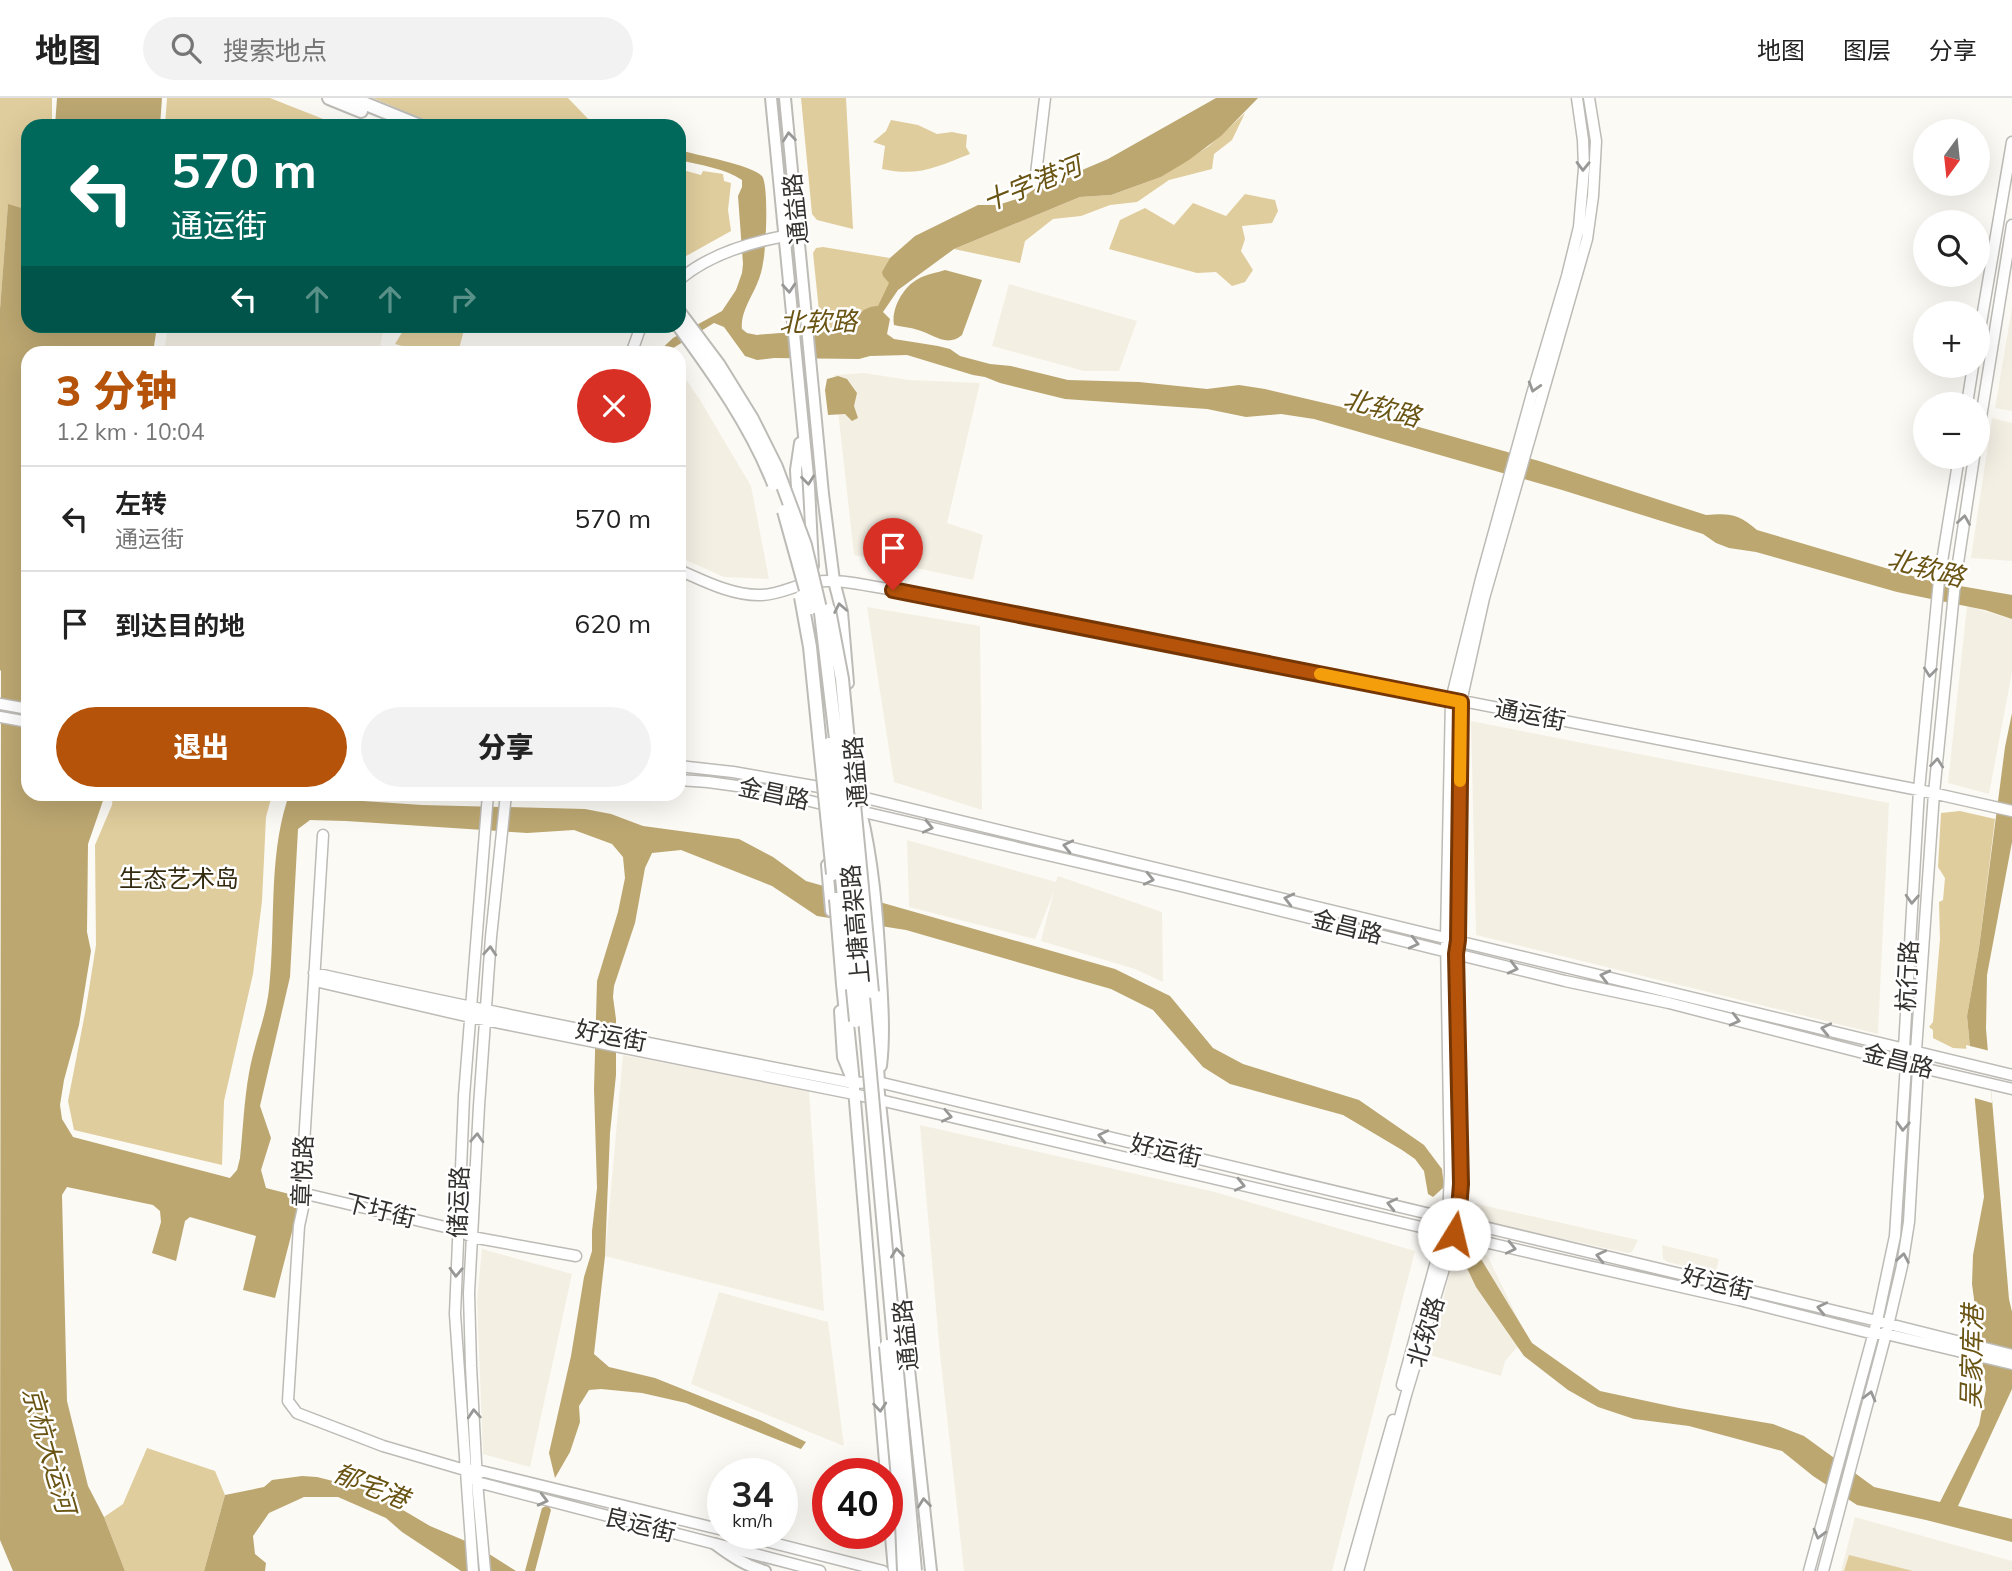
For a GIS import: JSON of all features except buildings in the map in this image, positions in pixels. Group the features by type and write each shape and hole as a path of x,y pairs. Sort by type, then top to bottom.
{"highway":[{"path":"329,98 380,119"},
{"path":"351,98 403,119"},
{"name":"上塘高架路","path":"686,321 718,363 752,419 776,467 804,545 824,624 851,864 915,1571"},
{"name":"上塘高架路","path":"684,333 710,368 744,423 769,471 780,497 814,618 820,652 859,1055 904,1571"},
{"path":"780,497 810,647 854,1089"},
{"path":"804,545 815,563 824,588 842,679 878,1082"}],"main road":[{"name":"通益路","path":"771,98 813,531 816,660 837,923 843,1057 854,1089 885,1458"},
{"name":"通益路","path":"785,98 823,494 834,581 842,612 861,811 855,849 872,1042 931,1571"},
{"path":"802,428 796,470 802,585 806,647 825,788"},
{"path":"861,811 867,836 878,934 883,1030 878,1082"},
{"path":"722,1549 753,1568 765,1571"},
{"path":"892,1549 894,1571"}],"street":[{"path":"1036,174 1045,98"},
{"name":"北软路","path":"1522,450 1579,227 1584,169 1577,98"},
{"name":"北软路","path":"1350,1571 1453,1220 1450,1173 1452,953 1447,938 1456,701 1513,480 1587,239 1596,141 1589,98"},
{"path":"1985,301 2012,142"},
{"path":"1985,392 2012,225"},
{"path":"686,274 725,253 785,236"},
{"name":"杭行路","path":"1809,1571 1874,1334 1895,1236 1899,1201 1906,1064 1904,1048 1919,790 1939,580 1957,469"},
{"name":"杭行路","path":"1823,1571 1887,1329 1909,1222 1918,1067 1916,1051 1934,793 1952,607 1972,469"},
{"name":"通运街","path":"686,573 714,585 761,596 814,582 834,581 905,593 1919,790 2012,811"},
{"name":"北软路","path":"1452,953 1458,940 1456,701"},
{"path":"0,704 21,708"},
{"path":"0,717 21,721"},
{"name":"金昌路","path":"686,767 825,788 2012,1075"},
{"name":"金昌路","path":"686,780 766,790 1028,849 1669,1003 2012,1089"},
{"name":"储运路","path":"474,1571 455,1314 464,1096 488,801"},
{"name":"储运路","path":"485,1571 477,1482 470,1317 472,1237 491,937 506,801"},
{"name":"章悦路","path":"323,835 302,1177 306,1194 299,1226 288,1401 297,1413 383,1447"},
{"name":"好运街","path":"314,977 471,1012 854,1089 878,1082 1877,1321 1887,1329 2007,1358"},
{"name":"好运街","path":"486,1015 592,1032 854,1089 880,1101 1739,1300 1874,1334 1887,1329"},
{"name":"下圩街","path":"306,1194 458,1230 472,1237 576,1256"},
{"name":"北软路","path":"1358,1571 1449,1233"},
{"name":"良运街","path":"383,1447 465,1470 477,1469 707,1526"},
{"name":"良运街","path":"465,1470 477,1482 707,1542"},
{"name":"良运街","path":"734,1549 820,1571"},
{"path":"796,1549 883,1571"}],"shaded area":[{"path":"1009,284 1137,321 1119,371 1084,371 992,346"},
{"path":"2012,308 2012,411 1995,408"},
{"path":"167,333 383,333 380,346 165,346"},
{"path":"864,373 909,380 980,383 947,523 983,535 973,580 854,555 834,375"},
{"path":"686,379 751,486 769,579 724,577 686,560"},
{"path":"1992,418 2012,423 2012,561 1971,558 1984,469 1990,469"},
{"path":"1967,606 2012,619 2012,672 1989,794 1948,783"},
{"path":"867,607 980,626 982,810 894,782"},
{"path":"1471,721 1889,803 1878,1034 1476,935"},
{"path":"907,840 1056,882 1058,876 1162,912 1163,982 1135,969 1041,941 1054,891 1035,939 909,907"},
{"path":"623,1055 809,1091 824,1311 605,1256"},
{"path":"920,1125 1215,1192 1415,1251 1332,1571 964,1571 940,1354"},
{"path":"1468,1202 1638,1240 1632,1252 1628,1253 1482,1221 1472,1215"},
{"path":"1662,1245 1719,1259 1715,1274 1668,1262 1663,1259"},
{"path":"482,1249 572,1274 530,1467 483,1454 477,1299"},
{"path":"1487,1255 1527,1337 1505,1361 1501,1376 1430,1355 1452,1262"},
{"path":"719,1292 828,1322 844,1446 691,1384"},
{"path":"1855,1517 2012,1561 2012,1571 1841,1571"}],"green space":[{"path":"0,98 52,98 52,119 21,119 21,208 8,205 0,309"},
{"path":"167,98 270,98 323,119 166,119"},
{"path":"373,98 568,98 588,119 422,119"},
{"path":"801,98 846,98 853,229 817,220 812,214"},
{"path":"1245,113 1232,140 1214,154 1212,169 1169,180 1137,202 1110,205 1081,216 1053,219 1025,241 1020,263 954,249 1080,197 1111,195 1161,177 1209,146"},
{"path":"891,120 918,125 937,134 952,132 967,135 966,147 970,154 937,167 917,171 882,169 885,146 873,142 886,131"},
{"path":"686,171 701,175 703,171 723,174 724,181 731,183 728,210 731,231 686,256"},
{"path":"1245,194 1275,200 1278,211 1272,223 1242,226 1245,239 1241,251 1253,270 1245,282 1232,286 1216,272 1197,273 1109,249 1120,220 1145,208 1174,225 1193,203 1226,216"},
{"path":"816,248 890,258 887,265 891,281 879,308 845,326 821,330 813,253"},
{"path":"402,333 463,333 460,346 395,344"},
{"name":"生态艺术岛","path":"112,801 270,801 266,817 262,901 253,974 224,1101 222,1165 74,1130 68,1101 96,945 95,845"},
{"path":"1960,811 1995,819 1979,948 1967,1016 1970,1049 1953,1048 1933,1038 1933,1030 1929,1027 1933,1022 1940,939 1939,902 1943,900 1945,878 1938,867 1941,813"},
{"path":"147,1448 215,1471 225,1495 204,1571 125,1571 104,1517 123,1504"},
{"path":"1849,1555 1913,1571 1844,1571"}],"water":[{"path":"57,98 162,98 160,119 56,119"},
{"path":"1216,98 1258,98 1221,136 1161,177 1111,195 1080,197 954,249 898,290 883,312 890,319 887,334 894,339 950,349 960,356 990,364 1011,366 1068,380 1139,382 1207,389 1239,385 1380,416 1539,461 1706,515 1734,516 1757,530 1926,580 2012,595 2012,619 1985,610 1897,592 1756,552 1729,548 1703,534 1562,490 1314,419 1281,414 1246,417 1207,409 1065,399 907,355 859,359 757,360 745,356 724,327 714,323 676,346 664,346 673,338 722,311 736,290 743,264 738,196 742,180 720,170 686,162 686,152 747,168 762,176 766,192 764,256 759,279 742,323 742,329 747,333 757,335 816,331 846,325 863,311 878,306 889,283 882,272 890,258 915,236 978,205 998,205 1023,197 1043,183 1061,179 1108,159"},
{"name":"京杭大运河","path":"8,204 21,208 21,333 156,333 154,346 21,346 21,801 103,801 88,844 87,932 91,951 79,1025 60,1105 62,1119 73,1137 230,1178 237,1170 249,1073 269,989 277,847 287,801 585,809 611,814 643,826 739,839 773,857 806,881 1115,969 1170,996 1213,1048 1243,1064 1359,1100 1424,1145 1442,1169 1444,1187 1433,1197 1428,1194 1424,1171 1415,1159 1343,1115 1230,1084 1203,1067 1153,1010 1111,989 906,930 817,916 772,886 681,850 652,853 645,868 635,923 614,986 616,1075 610,1133 605,1256 594,1354 609,1367 655,1378 760,1420 806,1442 801,1449 686,1403 642,1393 589,1390 579,1406 580,1422 570,1452 555,1478 549,1453 571,1356 584,1277 592,1251 597,1188 594,1089 597,981 618,912 625,878 623,857 612,844 574,830 527,833 310,820 298,829 290,977 260,1106 271,1138 261,1170 266,1188 301,1197 275,1298 243,1290 256,1236 190,1217 185,1221 176,1261 152,1253 161,1222 160,1211 153,1205 67,1187 62,1195 67,1401 88,1486 104,1517 125,1571 13,1571 0,1540 0,309"},
{"path":"945,270 982,280 962,335 956,339 945,340 894,325 896,306 908,287 921,277"},
{"path":"838,376 847,379 857,393 854,406 858,418 852,421 845,414 828,415 825,390 827,379"},
{"path":"2012,713 2012,842 1987,975 1986,1029 2012,1312 2012,1389 1958,1506 2012,1519 2012,1542 1857,1505 1813,1476 1782,1451 1689,1426 1634,1419 1598,1407 1568,1390 1524,1356 1476,1287 1466,1266 1470,1257 1481,1259 1532,1343 1600,1391 1773,1424 1804,1436 1874,1487 1940,1502 1979,1425 1986,1389 1972,1284 1973,1255 1984,1197 1967,1016"},
{"path":"302,1476 369,1490 430,1526 475,1545 516,1571 461,1571 402,1532 386,1518 338,1497 304,1497 269,1513 253,1536 255,1554 266,1563 265,1571 204,1571 225,1495 264,1487 272,1480"},
{"path":"548,1505 551,1510 535,1571 525,1571 542,1508"}],"pier":[{"path":"1966,1045 1990,1051 1992,1103 1971,1097"}],"slow traffic":[{"path":"1320,674 1461,702 1460,781"}],"route":[{"path":"893,590 1461,702 1456,954 1461,1184 1458,1222 1454,1234"}],"water label":[{"name":"十字港河","path":"1032,184"},
{"name":"吴家库港","path":"1972,1357"},
{"name":"郁宅港","path":"371,1486"}]}
